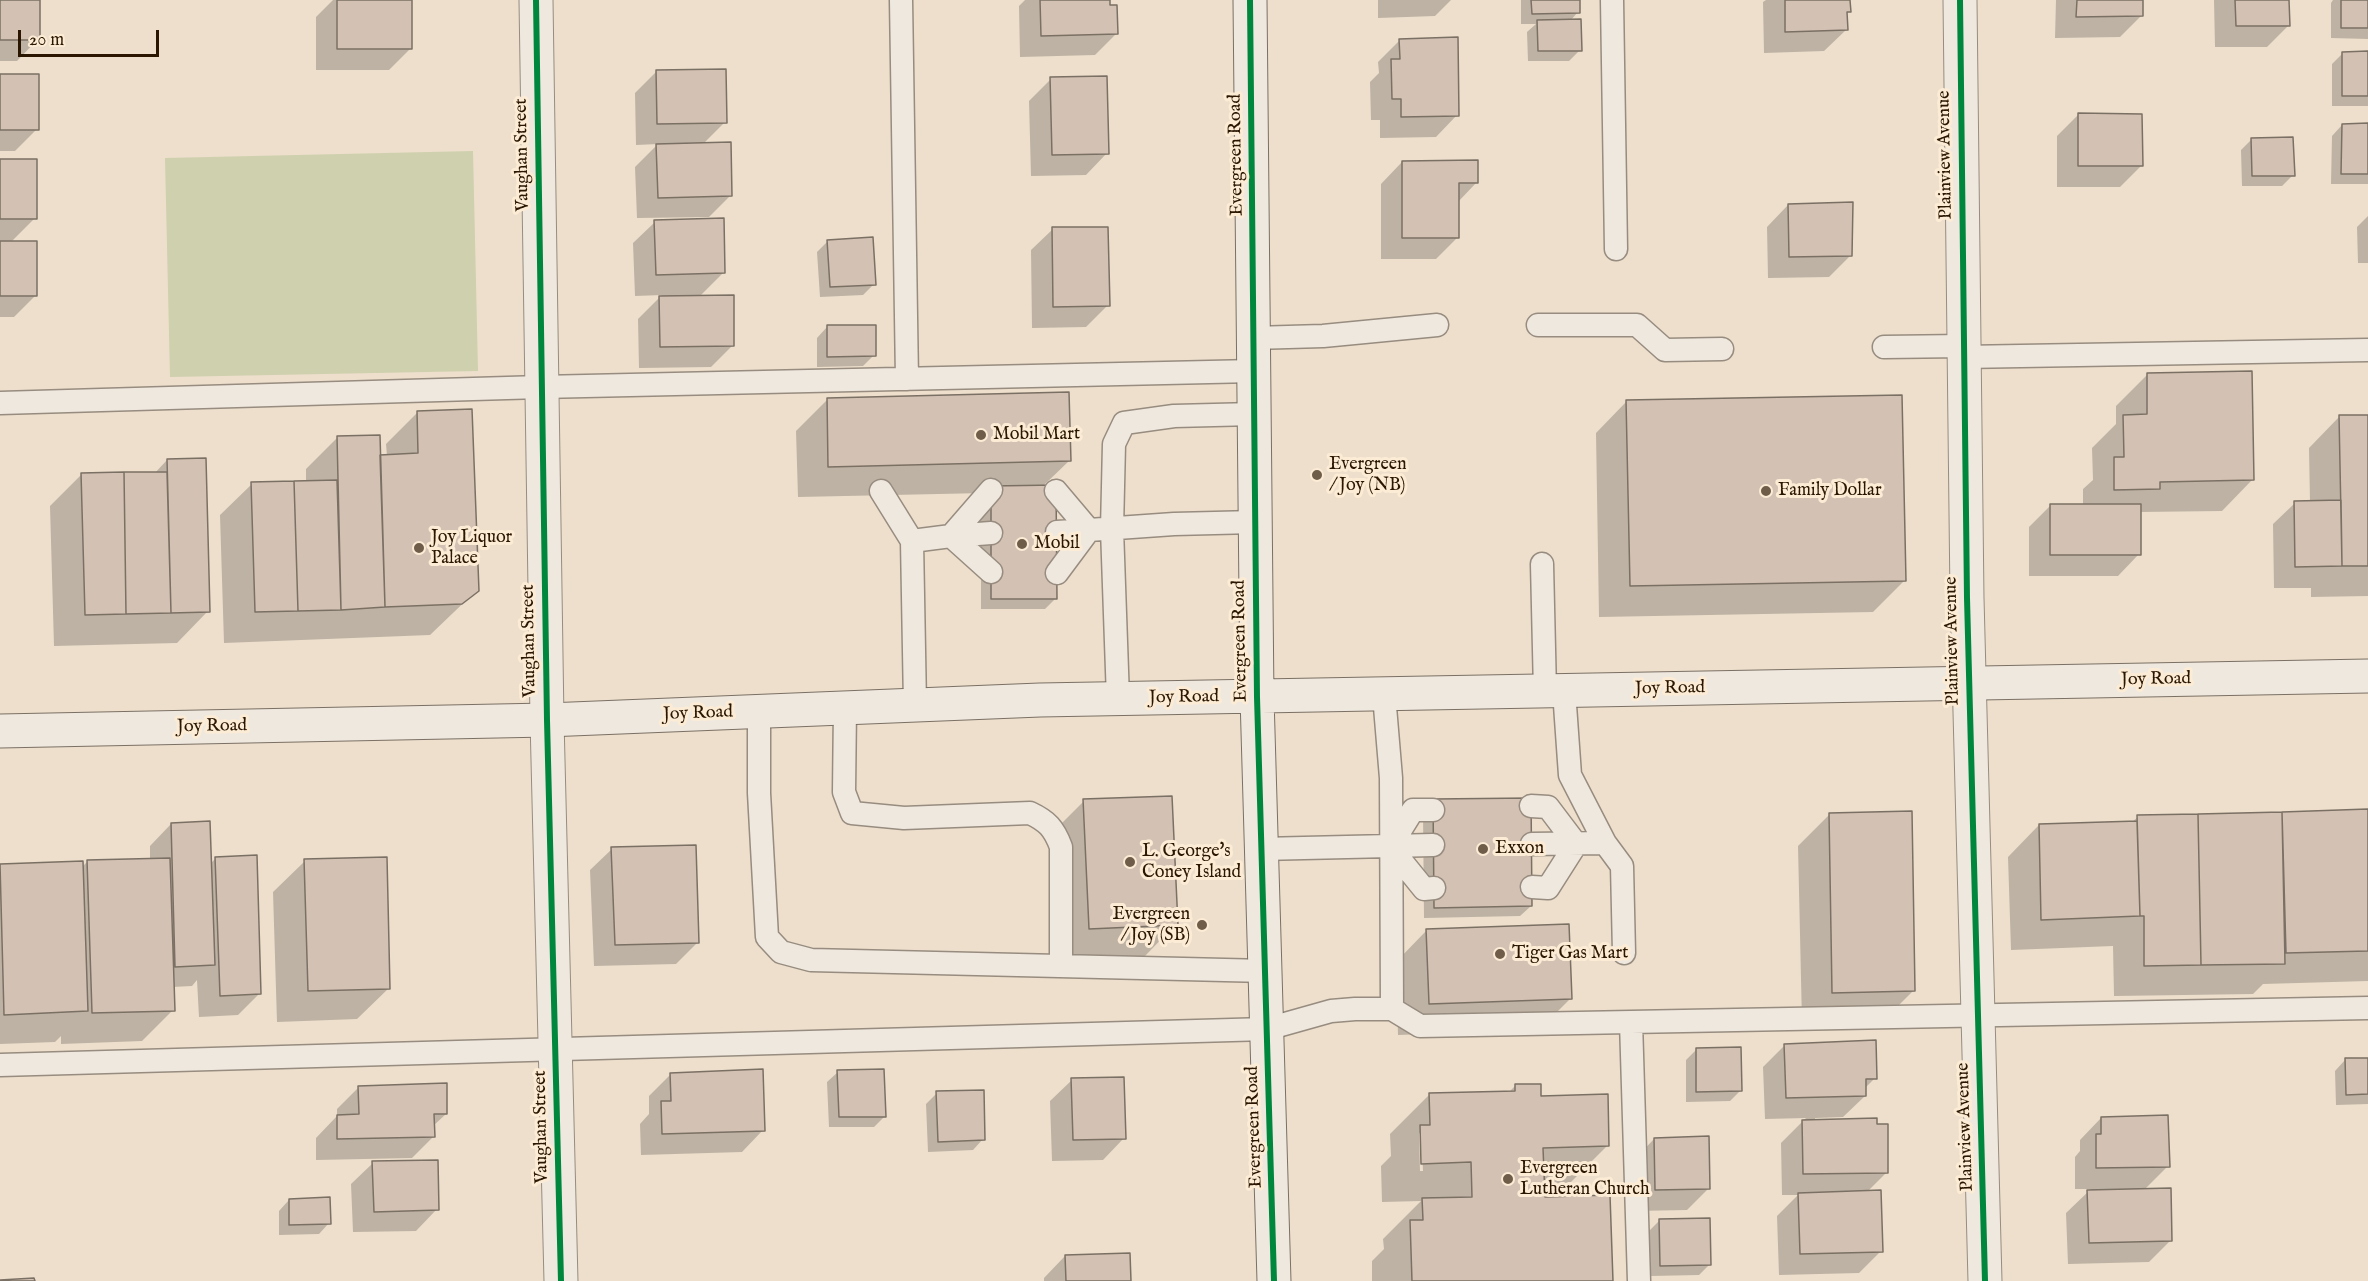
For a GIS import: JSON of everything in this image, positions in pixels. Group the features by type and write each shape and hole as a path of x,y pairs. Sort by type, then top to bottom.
{"street":[{"name":"Vaughan Street","path":"536,0 547,720 561,1281"},
{"name":"Evergreen Road","path":"1250,0 1257,698 1274,1281"},
{"name":"Plainview Avenue","path":"1960,0 1969,683 1985,1281"},
{"name":"Joy Road","path":"0,731 547,720 1040,700 1257,698 2368,676"}],"lane":[{"path":"901,0 907,379"},
{"path":"1612,0 1616,249"},
{"path":"1253,338 1323,336 1437,325"},
{"path":"1538,325 1637,325 1665,350 1722,349"},
{"path":"1884,347 1963,351 2368,350"},
{"path":"0,403 542,387 1254,371"},
{"path":"1118,699 1112,529 1114,444 1124,423 1174,417 1254,414"},
{"path":"951,536 991,490"},
{"path":"881,491 912,541 915,705"},
{"path":"1056,491 1089,530"},
{"path":"1057,532 1174,524 1255,522"},
{"path":"1057,573 1089,530"},
{"path":"912,541 991,533"},
{"path":"951,536 991,572"},
{"path":"1542,564 1554,692 1570,775 1605,843 1622,866 1623,952"},
{"path":"1384,695 1391,777 1389,847 1392,1009"},
{"path":"845,708 844,792 852,813 904,818 1030,813 1046,821 1055,830 1061,847 1061,966"},
{"path":"759,712 759,793 767,937 781,952 811,960 1266,970"},
{"path":"1531,806 1548,807 1576,844"},
{"path":"1389,847 1413,810 1433,810"},
{"path":"1532,844 1605,843"},
{"path":"1532,887 1548,888 1576,844"},
{"path":"1262,849 1433,845"},
{"path":"1389,847 1424,889 1434,888"},
{"path":"0,1065 1267,1029 1331,1011 1392,1009 1420,1026 2368,1008"},
{"path":"1631,1022 1639,1281"}],"green space":[{"path":"473,151 478,371 170,377 165,158"}],"building":[{"path":"0,0 40,0 40,40 0,40"},
{"path":"337,0 412,0 412,49 337,49"},
{"path":"1040,0 1110,0 1110,5 1117,5 1118,34 1041,36"},
{"path":"1531,0 1580,0 1580,13 1532,14"},
{"path":"1785,0 1850,0 1851,12 1847,12 1848,30 1785,32"},
{"path":"2077,0 2143,0 2143,16 2076,17"},
{"path":"2235,0 2289,0 2290,26 2236,26"},
{"path":"2341,0 2368,0 2368,28 2341,28"},
{"path":"1581,19 1582,51 1538,51 1537,20"},
{"path":"1458,37 1459,116 1401,117 1401,99 1392,99 1391,59 1400,59 1399,39"},
{"path":"2368,51 2368,96 2342,96 2342,52"},
{"path":"726,69 727,123 657,124 656,70"},
{"path":"0,74 39,74 39,130 0,130"},
{"path":"1107,76 1109,154 1052,155 1050,77"},
{"path":"2078,113 2142,114 2143,166 2078,166"},
{"path":"2368,123 2368,174 2341,174 2342,124"},
{"path":"2293,137 2295,176 2252,176 2251,138"},
{"path":"731,142 732,196 658,198 656,144"},
{"path":"0,159 37,159 37,219 0,219"},
{"path":"1478,160 1478,183 1459,183 1459,238 1402,238 1402,161"},
{"path":"1853,202 1852,256 1789,257 1788,204"},
{"path":"724,218 725,273 656,275 654,220"},
{"path":"1052,227 1108,227 1110,306 1053,307"},
{"path":"873,237 876,285 830,287 827,240"},
{"path":"0,241 37,241 37,296 0,296"},
{"path":"734,295 734,346 660,347 659,296"},
{"path":"827,325 876,325 876,356 827,357"},
{"path":"2252,371 2254,480 2160,482 2160,489 2114,490 2114,457 2124,457 2123,415 2147,414 2147,373"},
{"path":"1069,392 1071,461 828,467 827,398"},
{"name":"Family Dollar","path":"1902,395 1906,581 1630,586 1626,400"},
{"path":"472,409 479,591 462,604 385,607 380,455 418,453 417,411"},
{"path":"2339,415 2368,415 2368,566 2342,566"},
{"path":"380,435 385,607 341,610 337,436"},
{"path":"206,458 210,612 171,613 167,459"},
{"path":"124,472 126,614 85,615 81,473"},
{"path":"124,472 167,472 171,613 126,614"},
{"path":"337,480 341,610 298,611 294,481"},
{"path":"294,481 298,611 255,612 251,482"},
{"path":"1056,485 1057,599 991,599 991,486"},
{"path":"2341,500 2342,566 2295,567 2294,501"},
{"path":"2050,504 2141,504 2141,555 2050,555"},
{"name":"L. George's Coney Island","path":"1172,796 1178,925 1089,929 1083,799"},
{"path":"1531,798 1532,906 1434,908 1433,799"},
{"path":"2368,809 2368,951 2286,953 2282,812"},
{"path":"1912,811 1915,991 1832,993 1829,813"},
{"path":"2282,812 2285,964 2201,965 2198,814"},
{"path":"2198,814 2201,965 2144,966 2144,916 2140,916 2137,815"},
{"path":"210,821 215,965 175,967 171,823"},
{"path":"2137,821 2140,916 2041,920 2039,824"},
{"path":"696,845 699,943 615,945 611,847"},
{"path":"257,855 261,994 220,996 215,857"},
{"path":"387,857 390,989 308,991 304,859"},
{"path":"170,858 175,1011 92,1013 87,860"},
{"path":"83,861 88,1011 4,1015 0,864"},
{"path":"1569,924 1572,999 1429,1004 1426,929"},
{"path":"1876,1040 1877,1079 1866,1079 1866,1096 1786,1098 1784,1044"},
{"path":"1741,1047 1742,1091 1696,1092 1696,1048"},
{"path":"2345,1058 2368,1058 2368,1094 2346,1095"},
{"path":"763,1069 765,1131 662,1134 661,1101 671,1101 670,1073"},
{"path":"884,1069 886,1117 839,1117 837,1070"},
{"path":"1124,1077 1126,1139 1073,1140 1071,1078"},
{"path":"447,1083 447,1114 434,1114 435,1137 337,1139 337,1115 359,1114 358,1086"},
{"name":"Evergreen Lutheran Church","path":"1515,1084 1541,1084 1541,1096 1608,1094 1609,1146 1543,1148 1545,1197 1610,1195 1613,1281 1412,1281 1410,1220 1423,1220 1422,1198 1472,1197 1471,1162 1421,1164 1420,1125 1430,1125 1429,1093 1515,1091"},
{"path":"984,1090 985,1140 938,1142 936,1091"},
{"path":"2168,1115 2170,1167 2096,1168 2096,1134 2101,1134 2101,1117"},
{"path":"1877,1118 1877,1124 1888,1124 1888,1173 1803,1174 1802,1120"},
{"path":"1709,1136 1710,1189 1655,1190 1654,1138"},
{"path":"438,1160 439,1210 374,1212 372,1161"},
{"path":"2171,1188 2172,1241 2089,1243 2087,1190"},
{"path":"1881,1190 1883,1252 1800,1254 1798,1193"},
{"path":"330,1197 331,1224 289,1225 289,1199"},
{"path":"1710,1218 1711,1265 1660,1266 1659,1219"},
{"path":"1130,1253 1131,1281 1066,1281 1065,1255"},
{"path":"34,1278 35,1281 0,1281 0,1280"}],"cycle path":[{"path":"536,0 547,720 561,1281"},
{"path":"1250,0 1257,697 1274,1281"},
{"path":"1960,0 1967,598 1985,1281"}],"place":[{"name":"Mobil Mart","path":"981,435"},
{"name":"Evergreen / Joy (NB)","path":"1317,475"},
{"name":"Family Dollar","path":"1766,491"},
{"name":"Mobil","path":"1022,544"},
{"name":"Joy Liquor Palace","path":"419,548"},
{"name":"Exxon","path":"1483,849"},
{"name":"L. George's Coney Island","path":"1130,862"},
{"name":"Evergreen / Joy (SB)","path":"1202,925"},
{"name":"Tiger Gas Mart","path":"1500,954"},
{"name":"Evergreen Lutheran Church","path":"1508,1179"}]}
